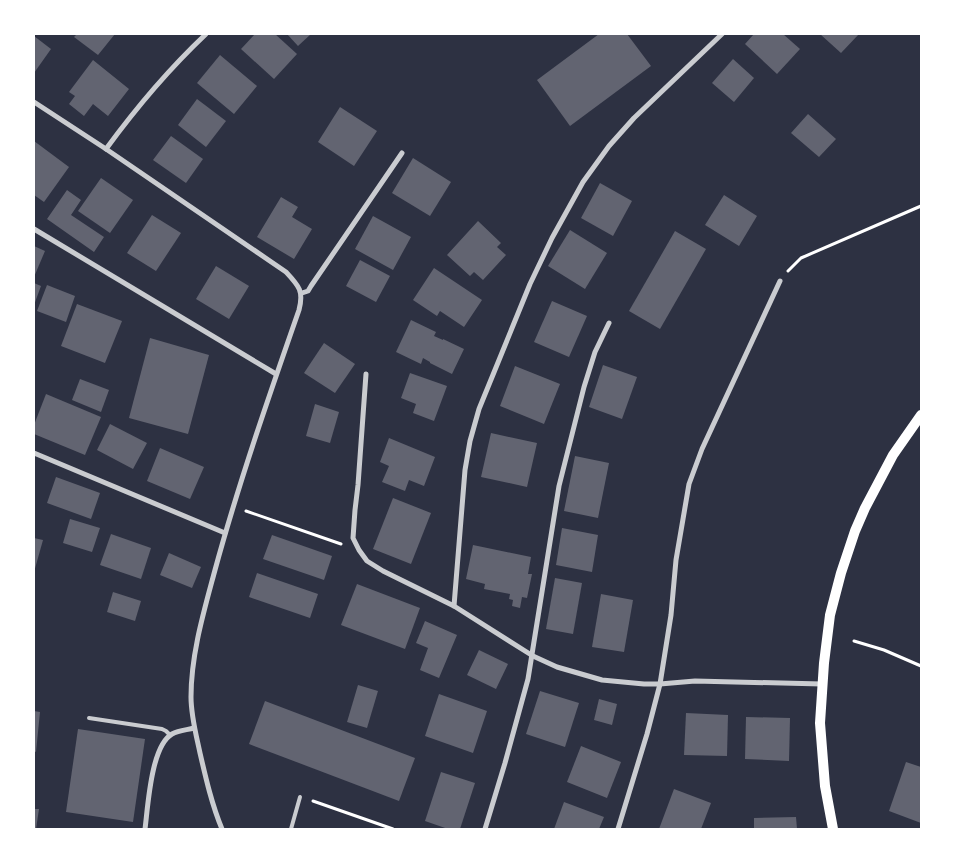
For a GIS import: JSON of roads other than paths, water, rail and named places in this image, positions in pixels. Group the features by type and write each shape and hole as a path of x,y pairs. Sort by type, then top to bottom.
{"main road":[{"path":"833,829 826,786 821,731 822,684 830,616 840,574 865,508 893,455 921,415"}],"street":[{"path":"106,149 157,84 188,50 206,34"},
{"path":"454,606 465,470 470,441 479,409 530,284 552,238 584,182 609,146 634,118 722,34"},
{"path":"34,102 286,272 302,294 300,310 276,374 225,533 195,650 191,696 194,728 207,785 222,829"},
{"path":"302,294 308,291 402,153"},
{"path":"34,229 276,374"},
{"path":"618,829 660,684 671,615 676,560 689,484 706,440 780,281"},
{"path":"485,829 505,763 533,656 559,486 587,378 595,352 609,322"},
{"path":"366,374 353,538 367,561 383,571 454,606 533,656 557,667 602,680 660,684 695,681 822,684"},
{"path":"34,453 225,533"},
{"path":"145,829 154,764 161,746 170,735 178,731 194,728"}],"lane":[{"path":"89,718 162,729 170,735"},
{"path":"291,829 300,797"}]}
